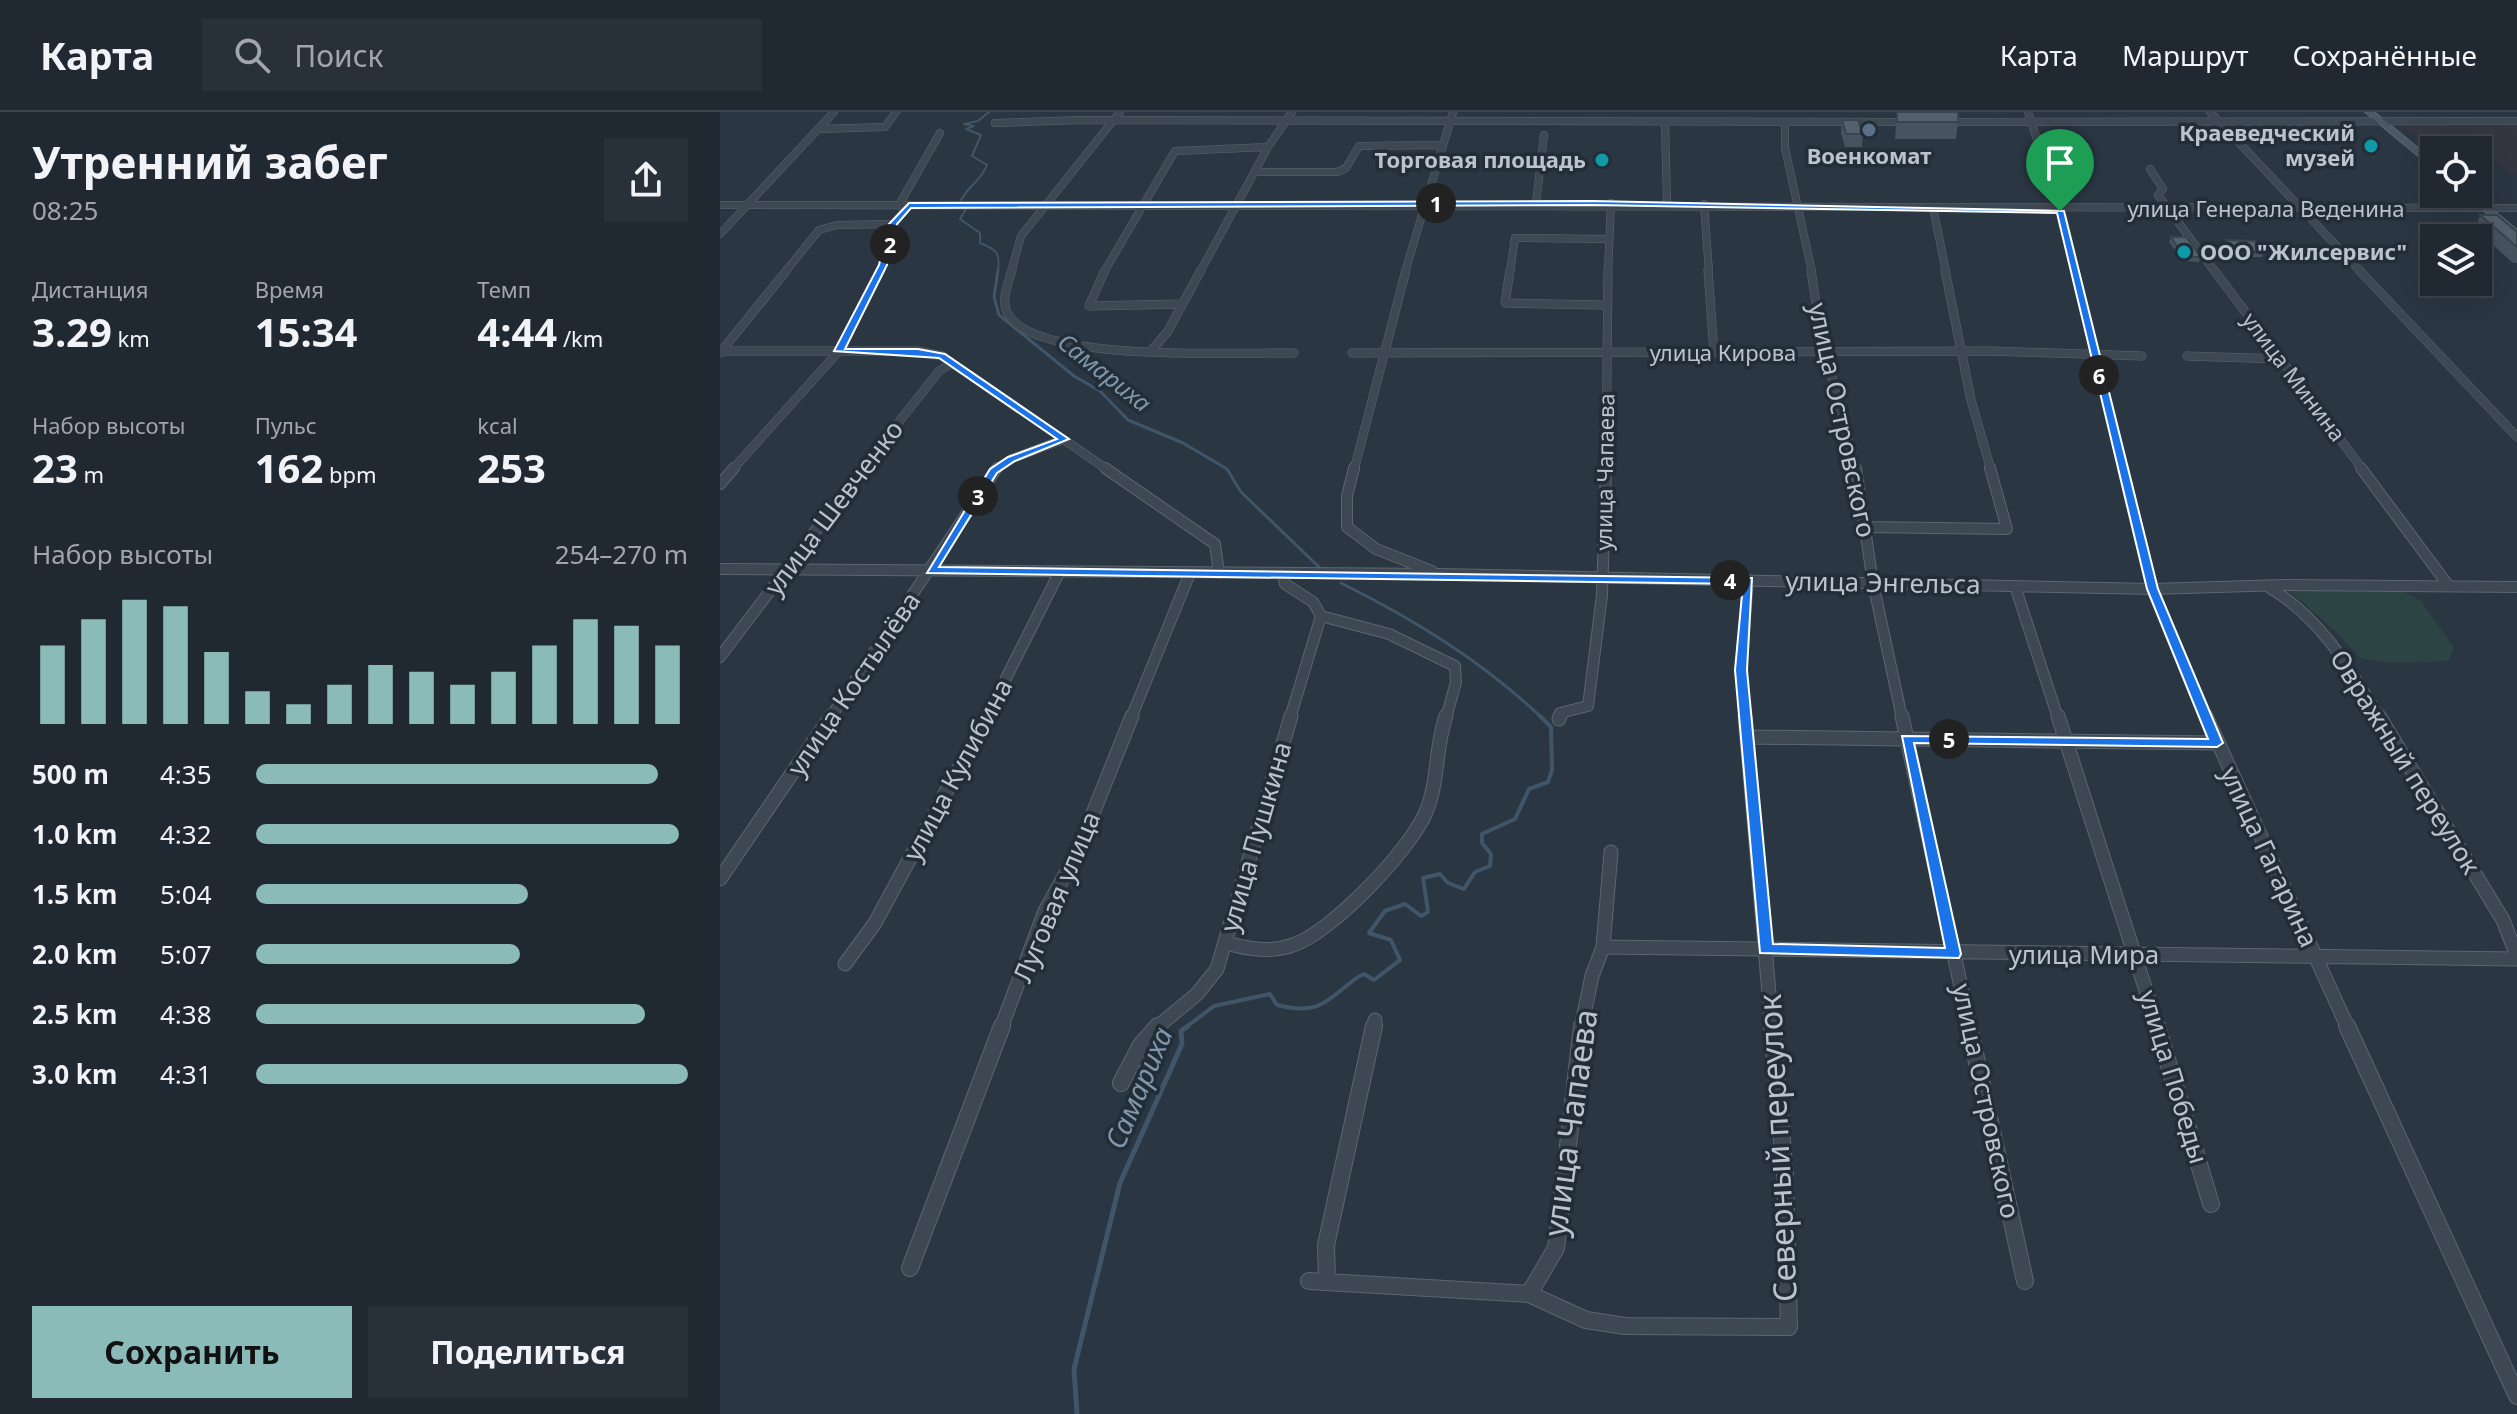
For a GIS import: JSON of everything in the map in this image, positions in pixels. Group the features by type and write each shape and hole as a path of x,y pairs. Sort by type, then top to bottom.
{"street":[{"path":"720,234 834,112"},
{"path":"818,129 885,127 896,112"},
{"path":"1120,112 1021,236 1004,298 1009,317 1042,337 1064,345 1180,354 1294,353"},
{"path":"1152,350 1168,331 1268,147 1292,112"},
{"path":"1617,112 1618,122"},
{"path":"2210,112 2517,437"},
{"path":"2369,112 2420,154"},
{"path":"995,123 1287,121 1452,116 1618,122 1926,122 2030,117 2219,121 2517,121"},
{"path":"1439,574 1373,550 1347,527 1347,496 1382,353 1452,116"},
{"name":"улица Гагарина","path":"2030,117 2060,209 2152,589 2217,743 2517,1396"},
{"path":"1665,122 1667,203"},
{"name":"улица Островского","path":"1785,122 1785,148 1799,205 1826,353 1862,492 1873,583 2025,1281"},
{"path":"720,484 839,351 883,265 893,224 940,133"},
{"path":"1536,203 1544,135"},
{"path":"1255,172 1337,172 1346,168 1359,146 1443,145"},
{"path":"1180,304 1089,306 1094,288 1178,149 1268,147"},
{"name":"улица Минина","path":"2150,169 2163,189 2158,195 2448,585"},
{"name":"улица Чапаева","path":"1559,719 1560,713 1588,706 1603,577 1605,305 1611,203"},
{"name":"улица Генерала Веденина","path":"720,205 1667,203 2170,210 2484,208"},
{"path":"1704,204 1714,353"},
{"path":"1866,527 2007,529 1961,354 1933,207"},
{"path":"2484,208 2517,235"},
{"name":"улица Генерала Веденина","path":"2492,208 2517,208"},
{"path":"721,352 814,236 829,226 893,224"},
{"path":"1605,305 1505,303 1515,238 1609,239"},
{"path":"721,352 935,353 1215,544 1219,573"},
{"name":"улица Кирова","path":"1352,353 2094,353 2142,356"},
{"path":"2187,356 2280,359"},
{"name":"улица Шевченко","path":"720,657 913,402 939,371 952,363"},
{"name":"улица Костылёва","path":"720,879 931,570 993,471 1011,459 1064,439"},
{"name":"улица Энгельса","path":"720,569 1439,574 2152,589 2270,588 2283,585 2517,587"},
{"name":"улица Кулибина","path":"845,964 883,909 1010,674 1060,571"},
{"name":"Луговая улица","path":"910,1268 1045,911 1077,853 1190,573"},
{"path":"1226,943 1248,950 1286,949 1303,941 1396,865 1420,826 1434,785 1436,744 1455,685 1455,666 1389,634 1321,616 1313,602 1285,584 1283,573"},
{"name":"Северный переулок","path":"1309,1281 1376,1288 1529,1294 1586,1320 1625,1326 1789,1327 1785,1175 1741,670 1748,580"},
{"name":"улица Победы","path":"2015,586 2136,955 2211,1204"},
{"name":"Овражный переулок","path":"2270,588 2288,598 2327,637 2354,675 2503,920 2517,958"},
{"name":"улица Пушкина","path":"1121,1083 1145,1039 1210,986 1226,943 1226,931 1321,616"},
{"path":"1749,737 2217,743"},
{"name":"улица Чапаева","path":"1529,1294 1556,1248 1578,1043 1592,976 1603,947 1611,852"},
{"name":"улица Мира","path":"1603,947 1954,954 2517,958"},
{"path":"1327,1282 1326,1245 1375,1020"}],"shaded area":[{"path":"2402,126 2517,126 2517,177 2492,158 2492,136 2420,136 2420,141"}],"green space":[{"path":"2292,589 2399,589 2421,601 2454,648 2449,661 2391,663 2360,658 2291,592"}],"building":[{"path":"1897,112 1958,112 1958,122 1897,122"},
{"path":"1842,120 1858,120 1863,134 1846,134"},
{"path":"2063,136 2079,137 2088,150 2071,150"},
{"path":"2480,215 2497,215 2517,232 2517,247 2492,224"},
{"path":"2171,237 2186,237 2201,257 2184,257"},
{"path":"2226,240 2255,241 2263,252 2234,252"}],"waterway":[{"name":"Самариха","path":"961,200 987,165 972,156 981,135 966,129 974,126 964,124 978,121 989,112"},
{"name":"Самариха","path":"966,209 960,219 980,233 980,243 996,253 998,272"},
{"name":"Самариха","path":"998,270 994,297 999,315 1074,376 1100,391 1128,420 1183,443 1227,469 1241,492 1319,567"},
{"name":"Самариха","path":"1341,583 1447,643 1496,678 1542,718"},
{"name":"Самариха","path":"1185,1028 1214,1006 1270,994 1277,1005 1314,1007 1330,999 1358,977 1364,974 1374,980 1400,960 1391,940 1369,933 1385,911 1405,904 1421,916 1428,912 1423,878 1440,874 1448,883 1464,889 1475,872 1490,866 1491,854 1482,843 1482,834 1515,819 1529,789 1548,782 1552,770 1551,727 1542,718"},
{"name":"Самариха","path":"1077,1414 1074,1369 1120,1183 1182,1044 1181,1031 1188,1026"}],"place":[{"name":"Военкомат","path":"1869,130"},
{"name":"Краеведческий музей","path":"2371,146"},
{"name":"Торговая площадь","path":"1602,160"},
{"name":"ООО \"Жилсервис\"","path":"2184,252"}],"route":[{"path":"1593,203 2060,211 2152,589 2217,743 1907,738 1954,954 1766,949 1741,670 1748,580 931,570 993,471 1011,459 1064,439 935,353 839,351 883,265 893,224 909,205 1593,203"}]}
